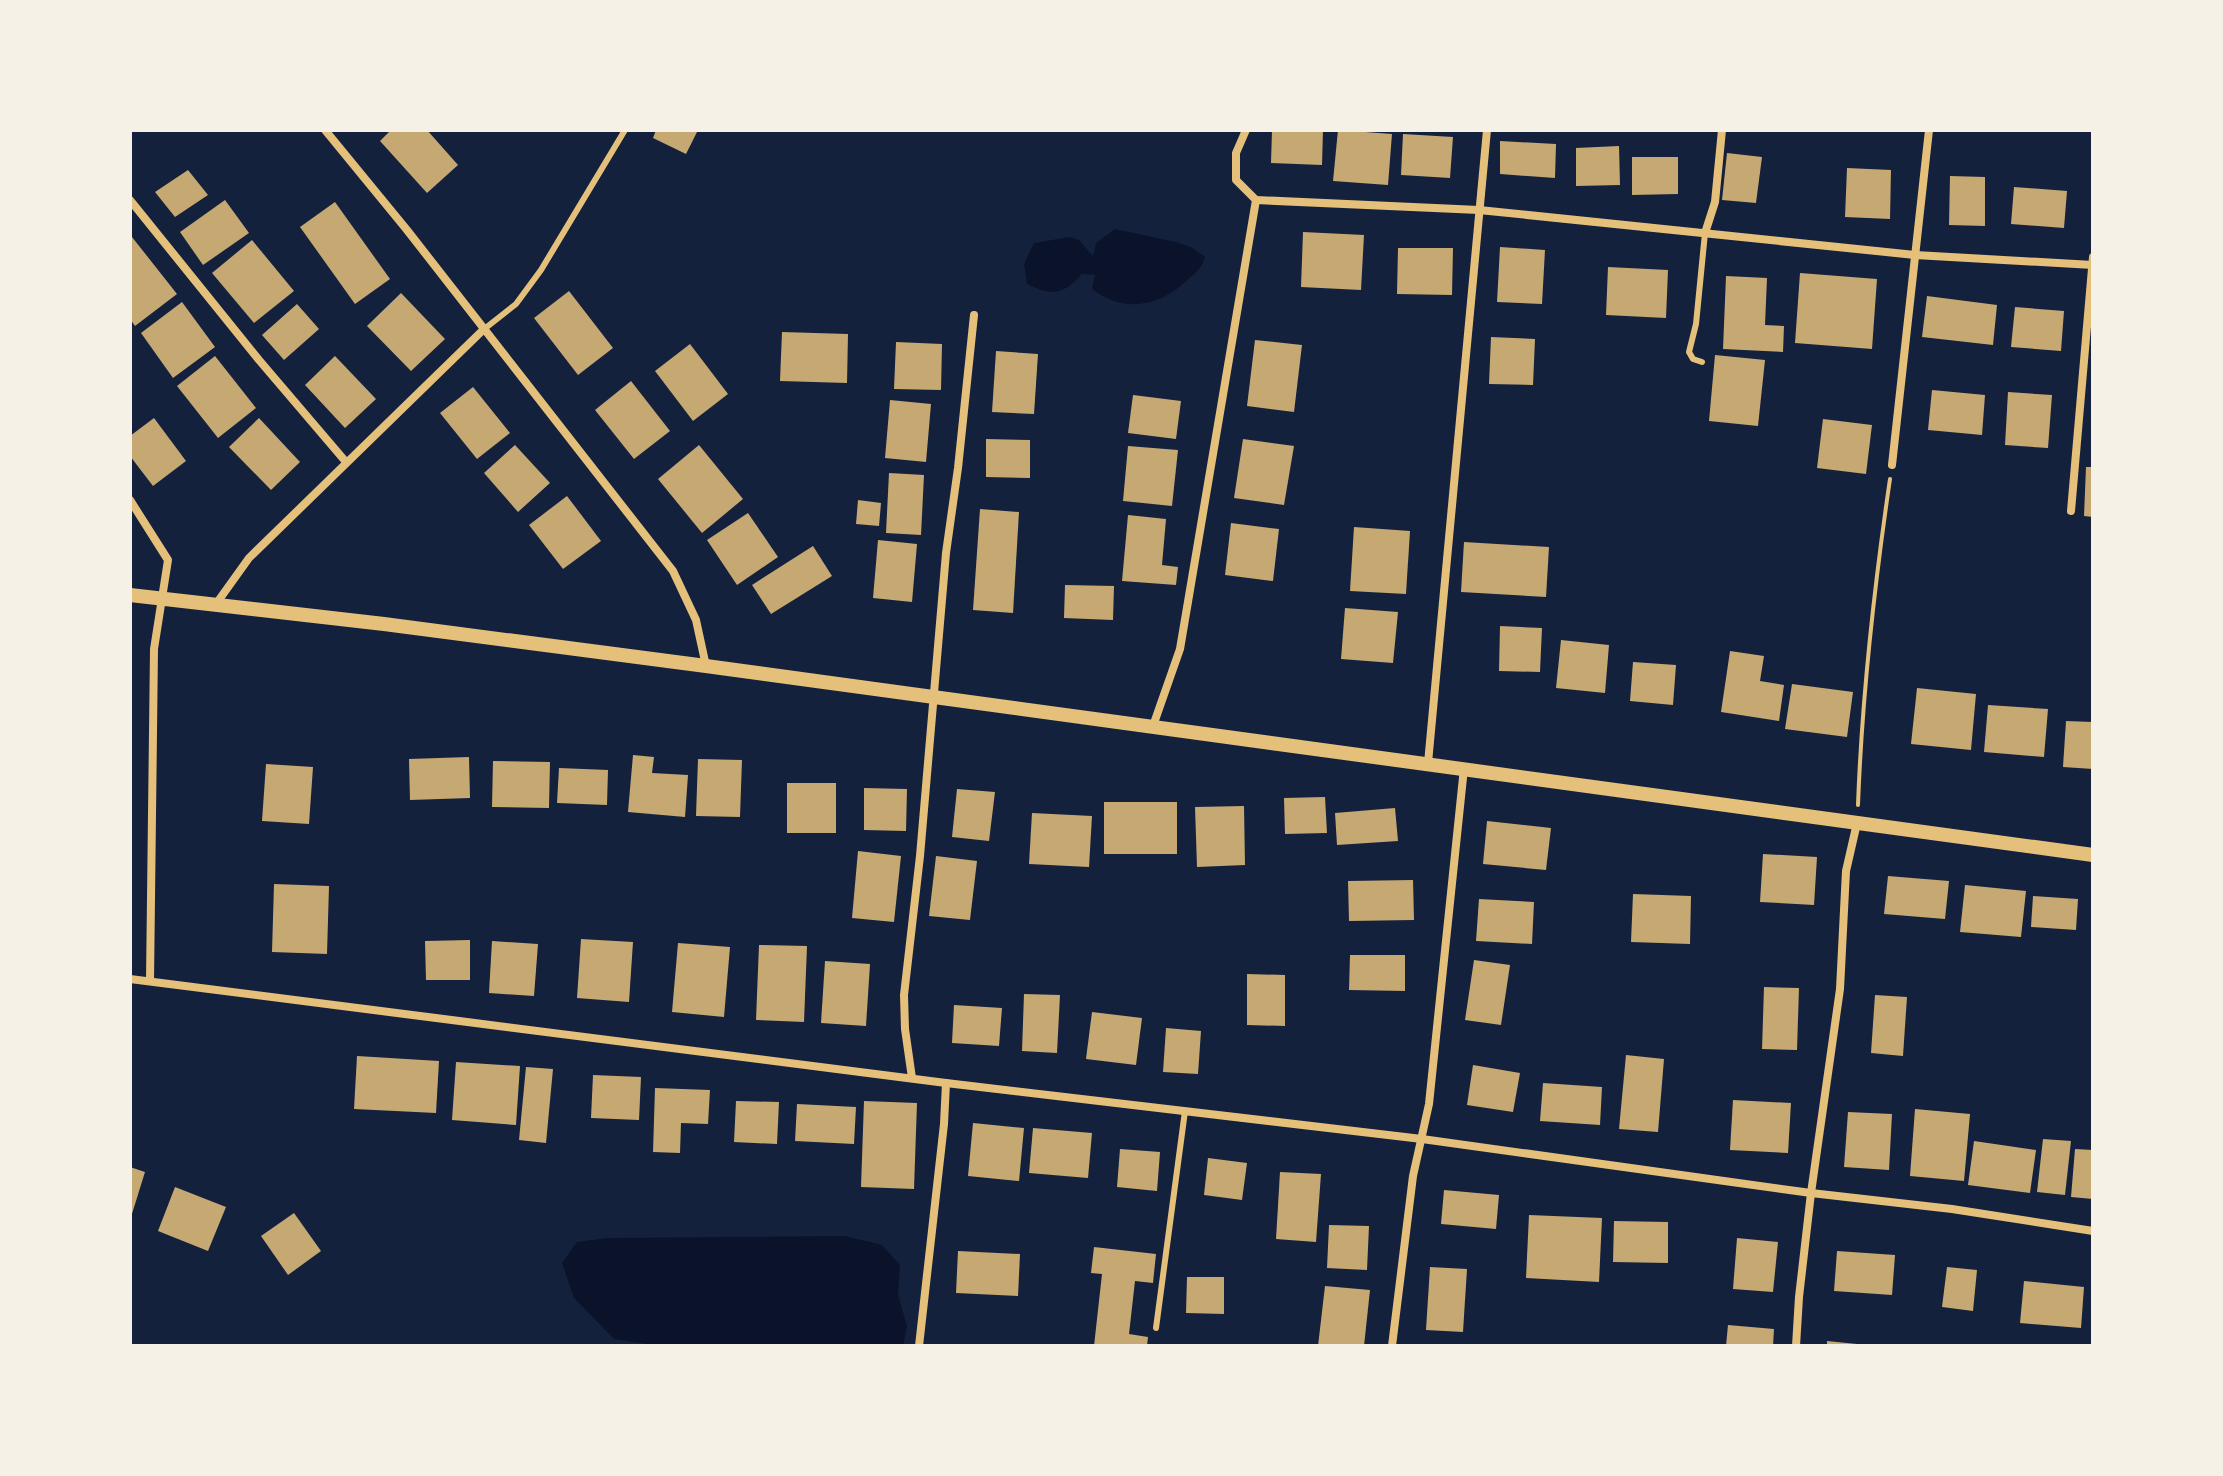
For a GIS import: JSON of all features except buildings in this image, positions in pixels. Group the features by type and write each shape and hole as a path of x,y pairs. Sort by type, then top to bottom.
{"street":[{"path":"325,130 673,571 696,620 706,666"},
{"path":"1246,130 1236,153 1236,180 1256,200 1479,210 1915,255 2092,262 2071,511"},
{"path":"1428,763 1487,130"},
{"path":"1705,233 1715,202 1722,130"},
{"path":"1892,465 1929,130"},
{"path":"130,200 346,462"},
{"path":"1153,726 1180,649 1256,200"},
{"path":"912,1078 904,995 935,698 946,553 974,315"},
{"path":"215,605 249,558 483,330"},
{"path":"130,500 168,560 154,649 150,981"},
{"path":"130,595 706,666 2093,855"},
{"path":"1392,1346 1413,1176 1429,1104 1464,767"},
{"path":"1796,1346 1811,1193 1840,989 1846,871 1857,823"},
{"path":"130,979 946,1083 1422,1139 1811,1193 1952,1209 2093,1231"},
{"path":"919,1346 946,1083"}],"lane":[{"path":"483,330 516,304 541,270 625,130"},
{"path":"1702,362 1693,359 1689,352 1696,324 1705,233"},
{"path":"1156,1328 1185,1111"}],"path":[{"path":"1857,823 1860,739 1874,585 1892,465"}],"water":[{"path":"1115,229 1191,247 1205,257 1204,261 1175,290 1152,302 1140,304 1116,302 1104,297 1092,289 1095,275 1082,274 1064,289 1051,292 1027,284 1024,264 1034,243 1070,237 1079,240 1093,256 1096,243"},
{"path":"845,1236 882,1245 900,1265 898,1295 907,1326 903,1346 660,1346 614,1339 574,1298 562,1263 577,1242 607,1238"}]}
